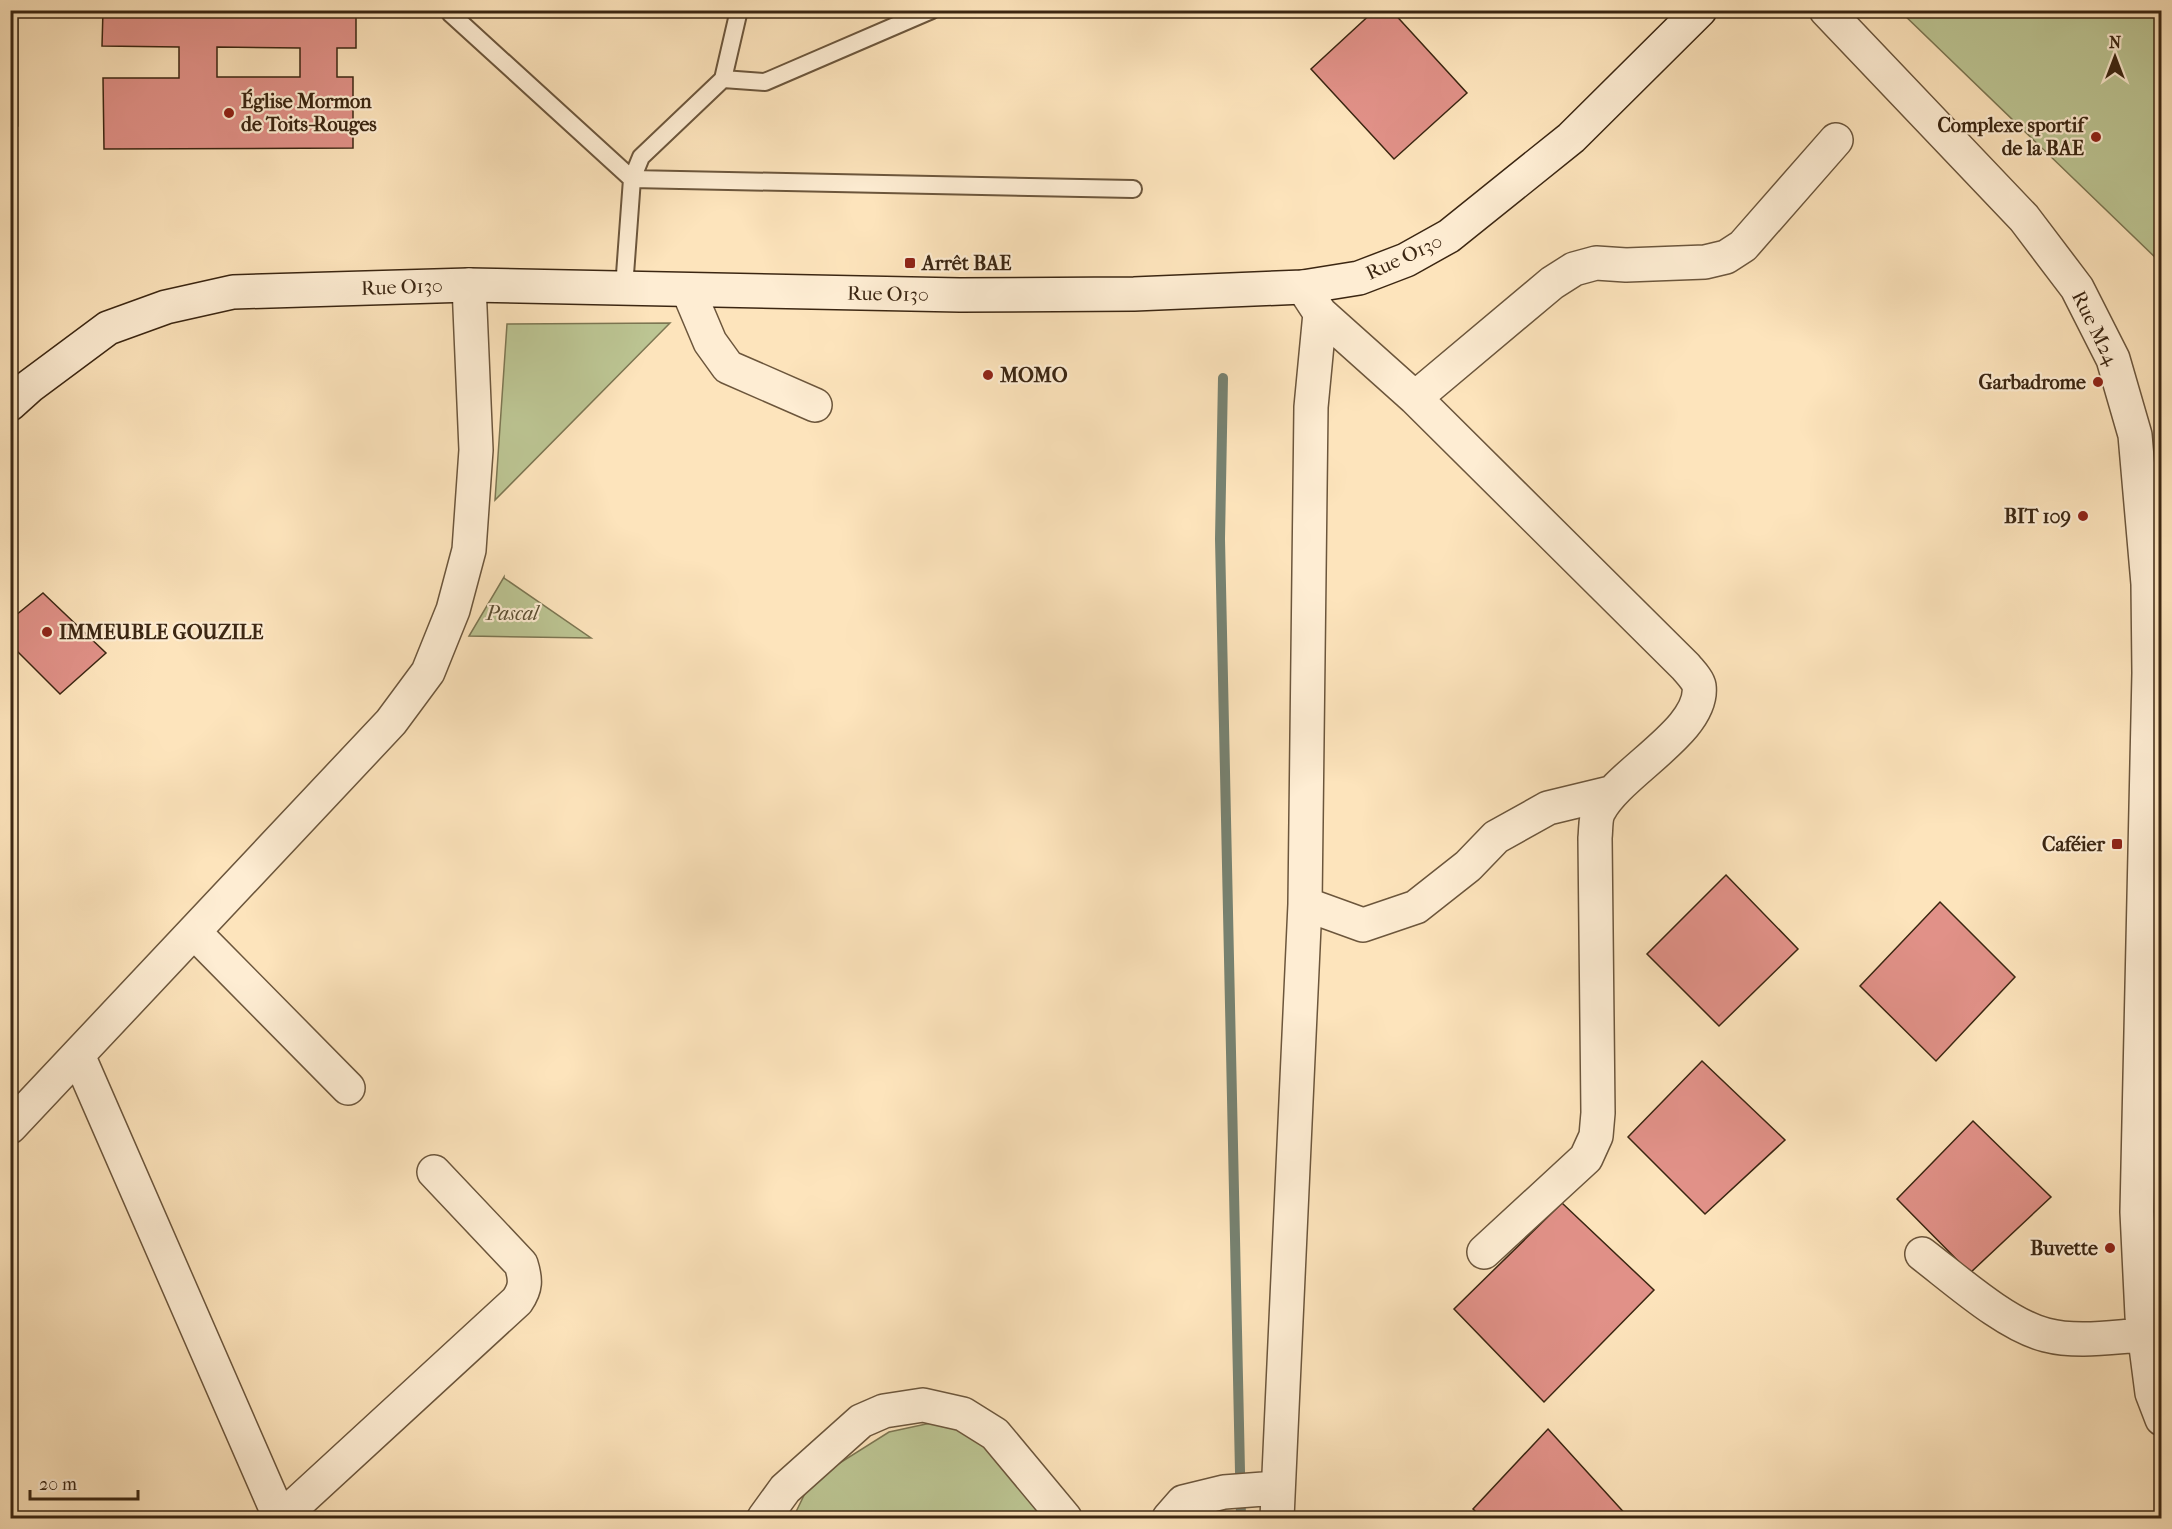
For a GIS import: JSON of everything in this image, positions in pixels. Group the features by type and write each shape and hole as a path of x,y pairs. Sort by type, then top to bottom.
{"street":[{"name":"Rue O130","path":"10,404 108,327 166,307 233,292 469,285 960,295 1134,294 1312,300 1359,278 1406,260 1449,236 1571,138 1700,10"},
{"name":"Rue M24","path":"1826,10 2024,218 2077,288 2113,359 2135,435 2148,584 2149,673 2150,1065 2137,1212 2144,1335 2152,1393 2162,1419"},
{"path":"1415,398 1552,283 1574,269 1596,263 1626,265 1705,262 1726,257 1743,246 1836,141"},
{"path":"10,1127 391,722 429,672 453,610 469,550 476,450 469,285"},
{"path":"688,290 710,342 728,367 815,405"},
{"path":"1312,300 1415,398 1686,667 1699,684 1698,705 1687,723 1610,793 1598,813 1595,838 1598,1113 1596,1136 1586,1158 1484,1252"},
{"path":"1168,1518 1183,1502 1257,1497 1305,904 1312,300"},
{"path":"1305,904 1363,925 1416,907 1468,866 1496,837 1548,808 1610,793"},
{"path":"194,932 348,1088"},
{"path":"78,1055 281,1518 517,1301 524,1291 526,1278 521,1264 434,1172"},
{"path":"1922,1254 2017,1324 2047,1336 2085,1339 2144,1335"},
{"path":"764,1518 785,1489 861,1421 884,1411 923,1405 963,1414 995,1434 1065,1518"}],"lane":[{"path":"624,288 632,179 641,157 723,79 739,10"},
{"path":"723,79 765,82 932,10"},
{"path":"450,13 632,179 1133,189"}],"green space":[{"path":"10,11 18,11 18,126 11,126"},
{"name":"Complexe sportif de la BAE","path":"1900,11 2161,11 2161,263"},
{"path":"670,323 495,500 507,324"},
{"name":"Pascal","path":"504,578 591,638 469,636"},
{"path":"940,1421 1003,1452 1054,1518 793,1518 811,1481 889,1432"}],"building":[{"name":"Église Mormon de Toits-Rouges","path":"103,10 356,10 356,48 337,48 337,77 353,77 353,148 104,149 103,78 179,78 179,47 102,46","holes":["217,47 300,48 300,77 217,77"]},
{"path":"1375,10 1391,10 1467,93 1394,159 1311,69"},
{"name":"IMMEUBLE GOUZILE","path":"43,593 106,653 60,694 10,644 10,620"},
{"path":"1726,875 1798,949 1719,1026 1647,954"},
{"path":"1940,902 2015,977 1936,1061 1860,986"},
{"path":"1702,1061 1785,1140 1705,1214 1628,1137"},
{"path":"1973,1121 2051,1197 1970,1273 1897,1199"},
{"path":"1562,1203 1654,1290 1544,1402 1454,1309"},
{"path":"1548,1429 1629,1518 1482,1518 1473,1509"}],"waterway":[{"path":"1223,378 1220,539 1241,1518"}],"place":[{"name":"Église Mormon de Toits-Rouges","path":"229,113"},
{"name":"Complexe sportif de la BAE","path":"2096,137"},
{"name":"Arrêt BAE","path":"910,263"},
{"name":"MOMO","path":"988,375"},
{"name":"Garbadrome","path":"2098,382"},
{"name":"BIT 109","path":"2083,516"},
{"name":"IMMEUBLE GOUZILE","path":"47,632"},
{"name":"Caféier","path":"2117,844"},
{"name":"Buvette","path":"2110,1248"}]}
